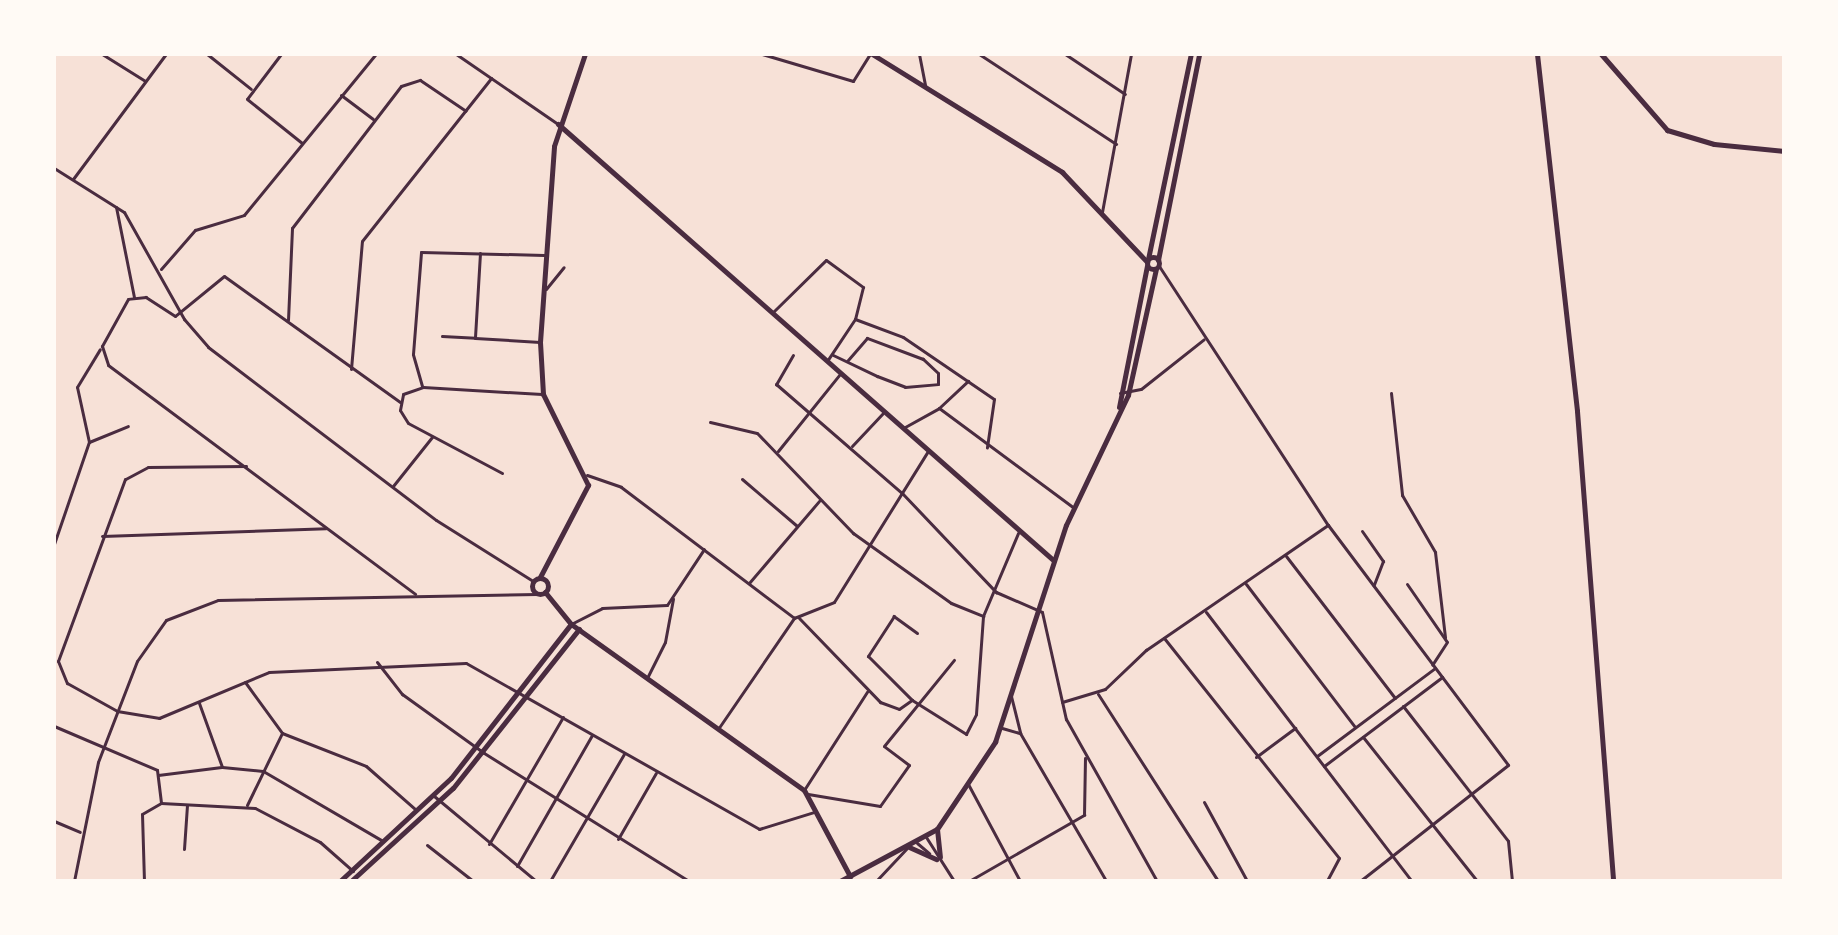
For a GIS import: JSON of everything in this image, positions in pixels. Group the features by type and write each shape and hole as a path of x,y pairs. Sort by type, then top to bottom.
{"main road":[{"path":"545,592 537,594 533,581 540,577 587,475 543,394 540,342 544,255 558,124 585,54"},
{"path":"871,54 1062,172 1147,262 1158,265"},
{"path":"1118,412 1191,54"},
{"path":"840,881 917,843 937,829 1002,728 1053,560 1074,508 1128,395 1158,265 1199,54"},
{"path":"1537,54 1577,411 1613,881"},
{"path":"1601,54 1667,130 1714,144 1784,151"},
{"path":"558,124 1018,533 1053,560"},
{"path":"1147,262 1158,265"},
{"path":"540,577 545,592 571,624 806,792 850,876"},
{"path":"340,881 434,796 478,748 523,693 571,624"},
{"path":"351,881 423,818 484,753 530,698 579,629"},
{"path":"908,847 939,860 937,829"}],"street":[{"path":"102,54 145,81"},
{"path":"73,179 166,54"},
{"path":"207,54 253,90"},
{"path":"281,54 253,90 249,103 302,143"},
{"path":"161,269 195,230 244,215 376,54"},
{"path":"456,54 558,124"},
{"path":"762,54 857,81 871,54"},
{"path":"919,54 925,88"},
{"path":"979,54 1116,144"},
{"path":"1065,54 1125,94"},
{"path":"1101,215 1131,54"},
{"path":"351,369 359,250 491,78"},
{"path":"288,321 292,228 373,119 414,80 466,111"},
{"path":"341,95 373,119"},
{"path":"54,168 116,207 161,269 180,313 208,347 393,486 533,581"},
{"path":"116,207 134,297"},
{"path":"475,338 480,253"},
{"path":"423,387 413,354 419,255 544,255"},
{"path":"772,314 828,259 865,290 855,319 827,361"},
{"path":"1158,265 1328,525 1508,765 1474,798 1360,881"},
{"path":"543,291 564,267"},
{"path":"180,313 224,276 400,402 408,423 502,473"},
{"path":"134,297 180,313"},
{"path":"54,544 89,442 76,390 118,311 134,297"},
{"path":"855,319 903,337 968,381 997,405 987,447"},
{"path":"442,336 540,342"},
{"path":"833,355 905,387 938,384 938,373 923,359 867,338 847,361"},
{"path":"1120,393 1128,395 1204,339"},
{"path":"102,346 108,365 415,594"},
{"path":"793,355 776,384 852,446 902,493 996,592 1037,608 1048,627 1062,702 1085,754 1157,881"},
{"path":"778,451 840,374"},
{"path":"902,429 939,408 968,381"},
{"path":"400,402 408,389 423,387 543,394"},
{"path":"1317,756 1395,698 1433,666 1446,650 1435,552 1402,495 1391,393"},
{"path":"939,408 987,447 1074,508"},
{"path":"852,446 883,413"},
{"path":"710,422 752,429 778,451 819,501 869,545 983,616"},
{"path":"89,442 128,426"},
{"path":"393,486 432,437"},
{"path":"718,729 796,618 829,607 928,451"},
{"path":"246,466 136,471 119,488 58,661 67,683 117,711 159,718 284,669 377,662 466,663 759,829 815,811"},
{"path":"587,475 621,487 796,618 868,691 899,709 914,702"},
{"path":"742,479 797,526"},
{"path":"748,584 819,501"},
{"path":"1062,702 1098,694 1164,638 1206,612 1328,525"},
{"path":"102,536 329,528"},
{"path":"1362,531 1383,561 1374,585"},
{"path":"917,633 894,616 867,652 914,702 957,734 971,730 983,616 996,592 1018,533"},
{"path":"646,679 665,642 673,599 704,549"},
{"path":"1286,556 1395,698"},
{"path":"1246,584 1355,727"},
{"path":"1407,584 1445,637"},
{"path":"74,881 81,832 117,711 152,635 185,608 218,600 537,594"},
{"path":"571,624 586,615 673,599"},
{"path":"1206,612 1412,881"},
{"path":"579,629 586,615"},
{"path":"1164,638 1339,858 1327,881"},
{"path":"868,691 806,792 880,806 909,765 884,746 914,702 954,660"},
{"path":"377,662 402,694 484,753 689,881"},
{"path":"1324,766 1442,677"},
{"path":"245,682 282,733 366,766 423,818"},
{"path":"1098,694 1218,881"},
{"path":"1011,696 1020,733 1106,881"},
{"path":"199,703 222,767"},
{"path":"1403,706 1515,852 1512,881"},
{"path":"489,844 563,717"},
{"path":"54,726 106,742 158,775 222,767 263,771 383,841"},
{"path":"1002,728 1020,733"},
{"path":"1256,757 1295,728"},
{"path":"247,806 282,733"},
{"path":"517,866 592,735"},
{"path":"1363,737 1477,881"},
{"path":"550,881 624,754"},
{"path":"969,881 1072,824 1087,811 1085,754"},
{"path":"618,839 656,773"},
{"path":"158,775 161,803"},
{"path":"968,784 1020,881"},
{"path":"434,796 536,881"},
{"path":"1204,802 1247,881"},
{"path":"144,881 142,814 161,803 247,806 320,842 363,881"},
{"path":"184,849 187,805"},
{"path":"54,821 81,832"},
{"path":"926,837 954,881"},
{"path":"917,843 939,860"},
{"path":"427,845 473,881"},
{"path":"876,881 908,847"},
{"path":"1370,874 1376,881"}]}
